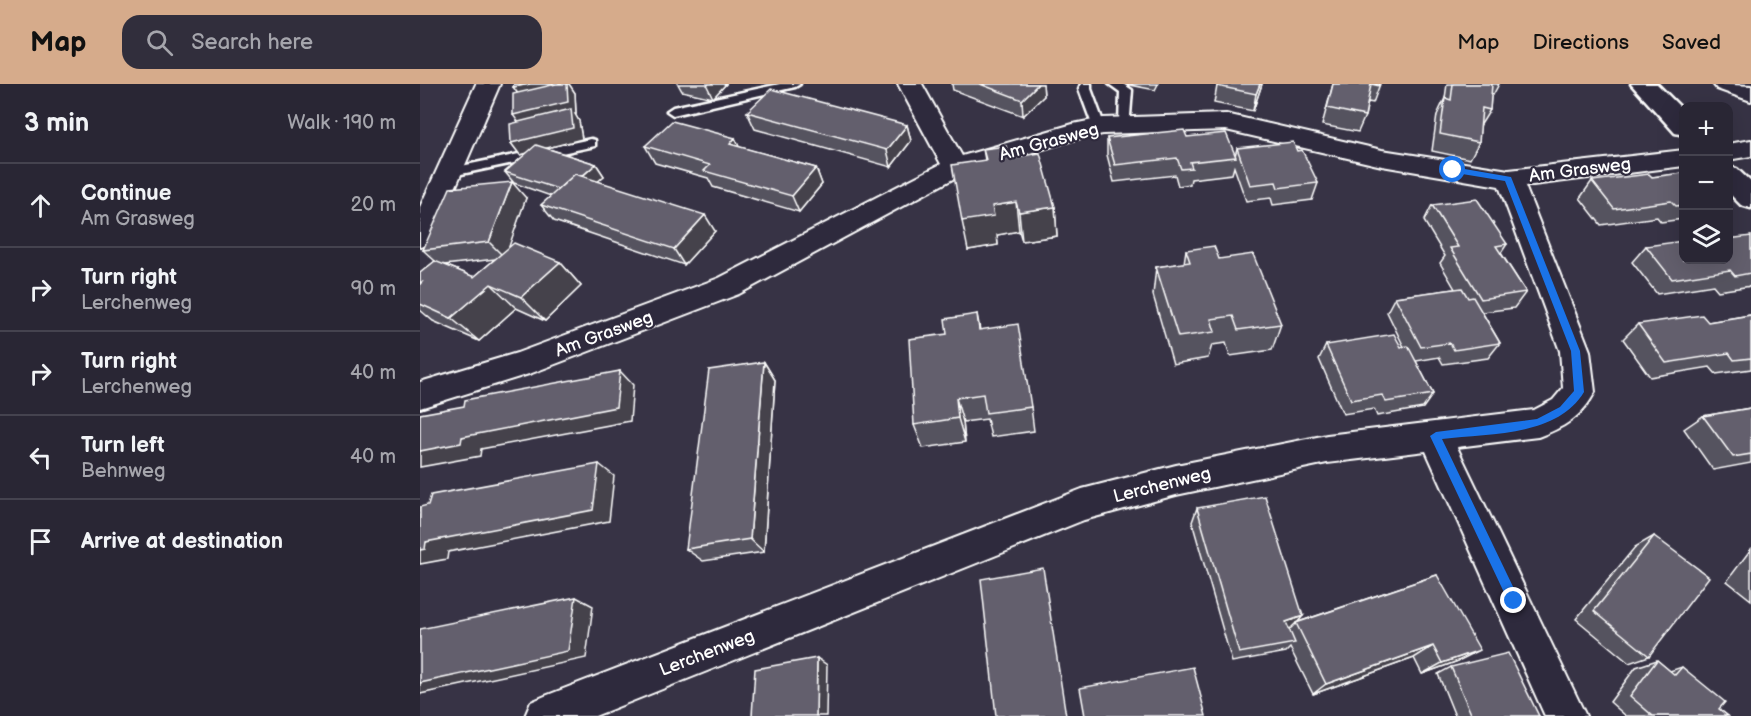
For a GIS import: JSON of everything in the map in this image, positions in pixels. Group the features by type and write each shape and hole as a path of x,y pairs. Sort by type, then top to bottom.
{"main road":[{"path":"1643,84 1679,123"},
{"path":"1733,180 1751,198"}],"street":[{"path":"420,237 436,183 488,84"},
{"path":"910,84 956,167"},
{"path":"1725,84 1751,94"},
{"name":"Am Grasweg","path":"420,395 521,364 729,286 956,167 1073,132 1112,126 1226,122 1364,154 1509,179 1679,158"},
{"path":"1733,151 1751,148"},
{"name":"Lerchenweg","path":"545,716 1082,504 1176,480 1315,452 1538,423 1564,410 1579,392 1575,351 1509,179"},
{"path":"1436,436 1566,716"}],"lane":[{"path":"673,111 795,84"},
{"path":"1086,84 1085,89 1112,126"},
{"path":"1112,126 1126,90 1114,84"},
{"path":"436,183 591,143"}],"building":[{"path":"514,84 530,84 513,87"},
{"path":"556,84 567,84 568,102 513,115 513,94"},
{"path":"980,84 1038,84 1022,100"},
{"path":"1218,84 1260,84 1256,94 1217,86"},
{"path":"1333,84 1371,84 1365,116 1327,108"},
{"path":"1453,84 1492,84 1490,110 1482,108 1479,142 1440,134 1445,98 1451,100"},
{"path":"771,89 907,125 887,150 747,112"},
{"path":"571,109 573,128 511,143 510,124"},
{"path":"672,121 735,138 730,144 816,168 792,196 704,171 710,165 645,146"},
{"path":"1184,130 1187,137 1226,133 1236,157 1190,162 1192,168 1181,169 1177,158 1115,165 1107,138"},
{"path":"1293,142 1297,151 1302,150 1318,183 1278,188 1276,182 1250,185 1237,148"},
{"path":"536,145 596,164 582,176 575,174 558,189 505,172"},
{"path":"1006,146 1009,158 1040,153 1055,207 1019,212 1016,202 992,206 994,216 962,221 952,165 986,160 983,149"},
{"path":"575,174 705,215 674,249 541,205"},
{"path":"1649,174 1652,177 1679,174 1679,206 1676,206 1671,201 1614,209 1592,181"},
{"path":"512,182 489,242 423,250 450,188"},
{"path":"1477,199 1507,244 1496,246 1526,292 1481,299 1450,248 1458,247 1432,205"},
{"path":"1751,236 1751,273 1735,276 1730,270 1672,279 1646,246 1679,242 1679,264 1733,264 1733,238"},
{"path":"514,243 560,262 521,297 491,284 451,318 420,304 420,284 422,282 420,282 420,273 435,261 474,277"},
{"path":"1214,246 1219,259 1253,254 1281,324 1238,330 1233,316 1211,319 1215,332 1178,337 1156,267 1190,262 1186,250"},
{"path":"1462,288 1468,298 1473,297 1500,343 1454,350 1450,343 1421,347 1395,297"},
{"path":"977,314 979,330 1018,324 1031,407 986,413 983,394 956,398 958,418 914,425 909,339 947,334 945,319"},
{"path":"1702,315 1708,322 1751,315 1751,358 1734,360 1729,353 1666,363 1638,324"},
{"path":"1394,334 1401,347 1408,346 1433,394 1386,402 1382,395 1351,400 1326,345"},
{"path":"764,362 750,539 686,549 709,370"},
{"path":"620,371 616,407 462,437 461,443 420,451 420,414 464,406 465,400"},
{"path":"1751,408 1751,454 1733,457 1703,416"},
{"path":"599,464 593,510 426,542 425,549 420,550 420,507 428,505 431,495"},
{"path":"1265,496 1303,616 1286,622 1295,643 1239,653 1197,508"},
{"path":"1654,536 1709,577 1649,656 1594,611"},
{"path":"1043,568 1066,716 996,716 981,579"},
{"path":"1437,575 1480,650 1442,663 1433,646 1326,684 1296,623"},
{"path":"576,597 568,651 420,683 420,629"},
{"path":"1508,653 1539,716 1472,716 1451,667"},
{"path":"817,658 816,716 752,716 755,669"},
{"path":"1657,660 1675,675 1682,667 1725,702 1719,709 1728,716 1653,716 1630,696"},
{"path":"1193,667 1206,716 1085,716 1080,688"}],"route":[{"path":"1453,170 1509,179 1575,351 1579,392 1564,410 1538,423 1436,436 1514,601"}]}
